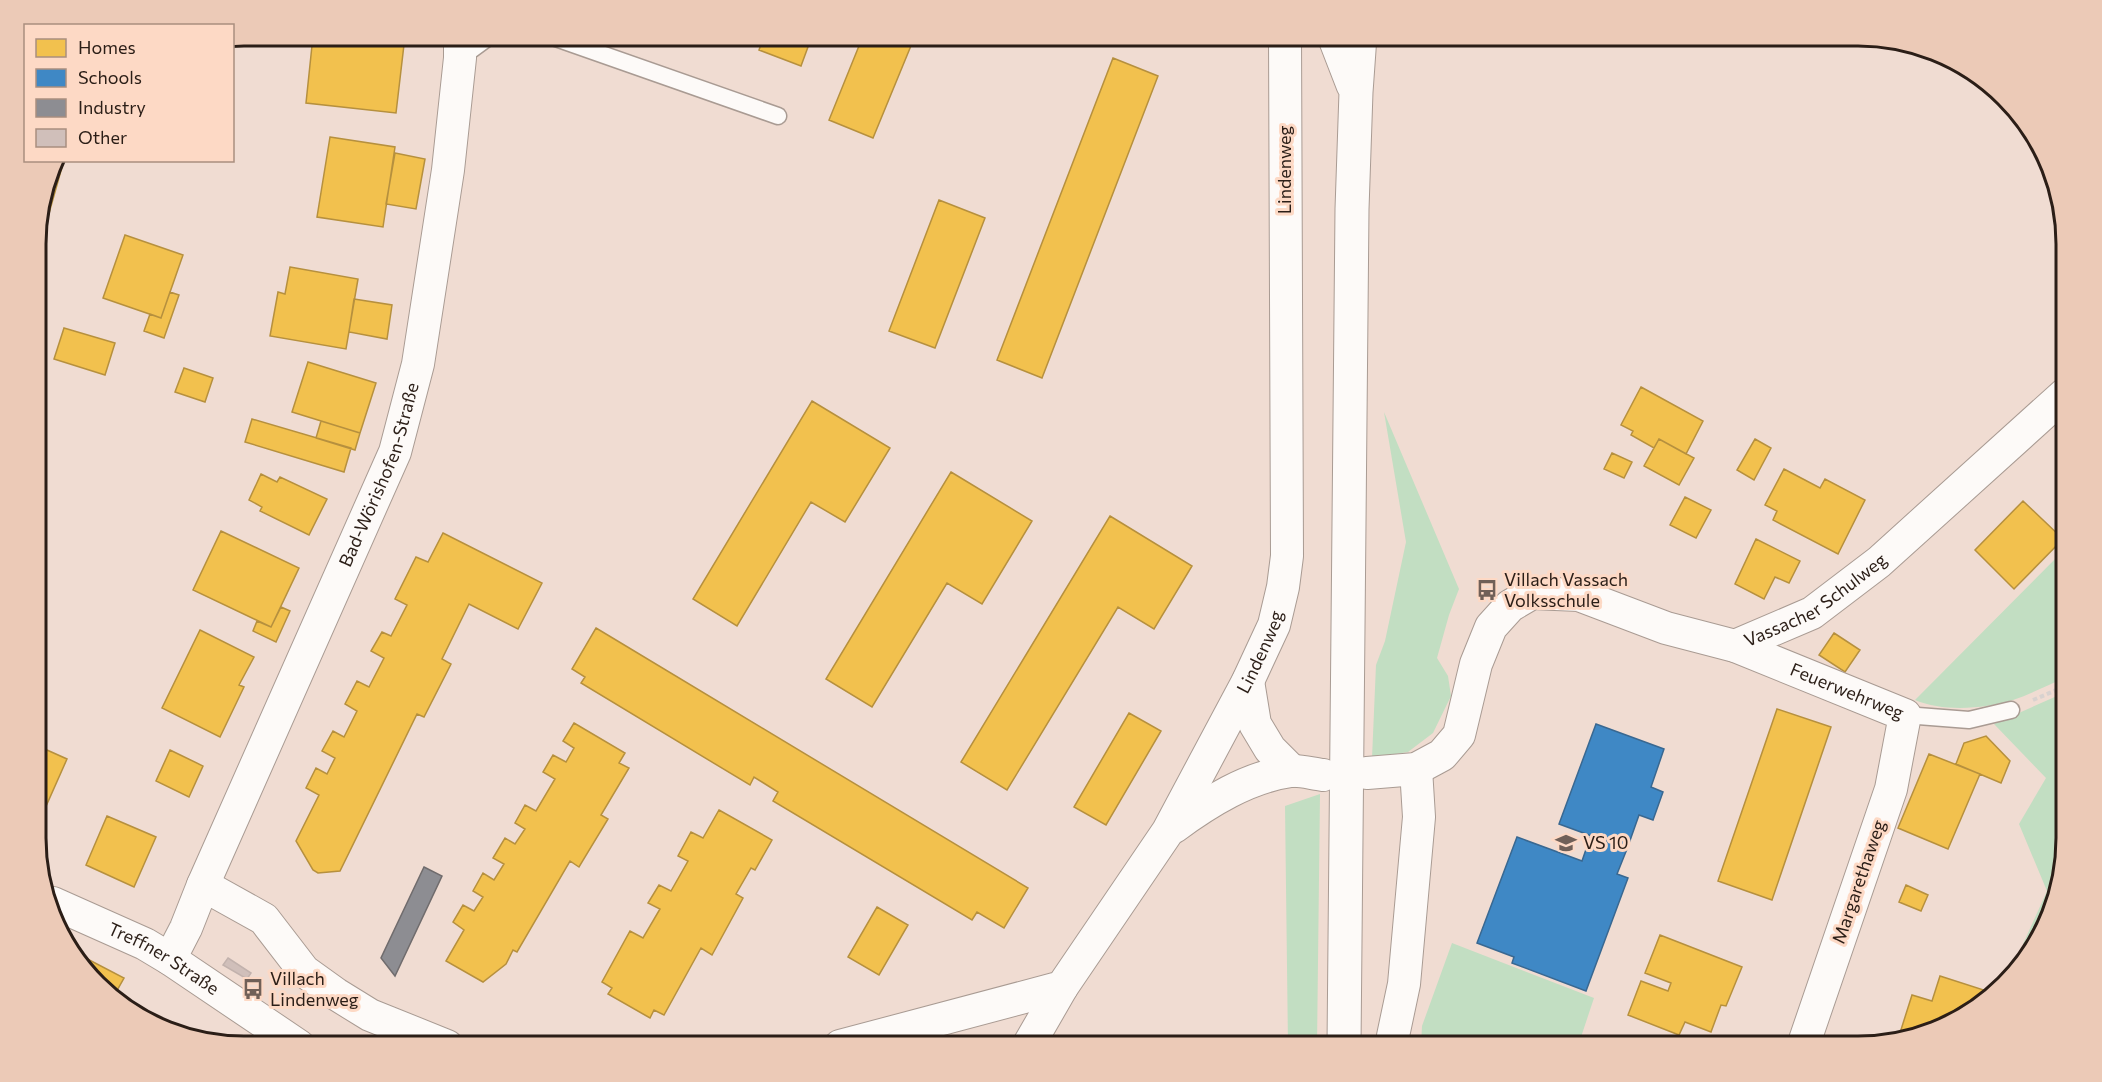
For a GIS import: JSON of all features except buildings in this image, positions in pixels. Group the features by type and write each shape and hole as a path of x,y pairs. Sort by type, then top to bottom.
{"main road":[{"path":"1338,46 1356,92"},
{"path":"1344,1035 1352,221 1359,46"}],"street":[{"name":"Lindenweg","path":"1034,1036 1062,987 1168,831 1248,681 1274,625 1283,587 1287,556 1285,46"},
{"name":"Bad-Wörishofen-Straße","path":"203,885 395,452 418,364 448,170 460,47"},
{"name":"Vassacher Schulweg","path":"1367,773 1416,769 1442,755 1459,735 1476,664 1491,627 1510,606 1532,593 1579,595 1666,628 1735,646 1812,613 1879,562 2056,402"},
{"name":"Feuerwehrweg","path":"1735,646 1905,715"},
{"path":"1248,681 1255,724 1270,749 1292,771"},
{"name":"Margarethaweg","path":"1807,1035 1891,789 1905,715"},
{"path":"1393,1035 1404,984 1419,817 1416,769"},
{"path":"1168,831 1207,803 1255,781 1292,771 1323,775"},
{"path":"170,959 186,928 203,885 264,919 304,970 336,994 370,1015 422,1036"},
{"name":"Treffner Straße","path":"59,906 145,944 284,1036"},
{"path":"879,1036 1062,987"}],"lane":[{"path":"578,46 778,116"},
{"name":"Feuerwehrweg","path":"1905,715 1969,720 2011,710"}],"path":[{"path":"2011,710 2056,690"}],"green space":[{"path":"1384,412 1459,589 1437,658 1448,676 1451,696 1433,733 1408,752 1372,758 1376,665 1385,641 1406,542"},
{"path":"2056,558 2056,682 2020,698 1989,705 1951,708 1915,700"},
{"path":"2056,696 2054,864 2049,889 2040,913 2023,946 2047,891 2019,824 2046,778 1994,724"},
{"path":"1320,794 1317,1035 1288,1035 1285,806"},
{"path":"1452,943 1594,998 1582,1035 1422,1035 1422,1026"}],"place":[{"name":"Villach Vassach Volksschule","path":"1487,590"},
{"name":"VS 10","path":"1566,843"},
{"name":"Villach Lindenweg","path":"253,989"}]}
